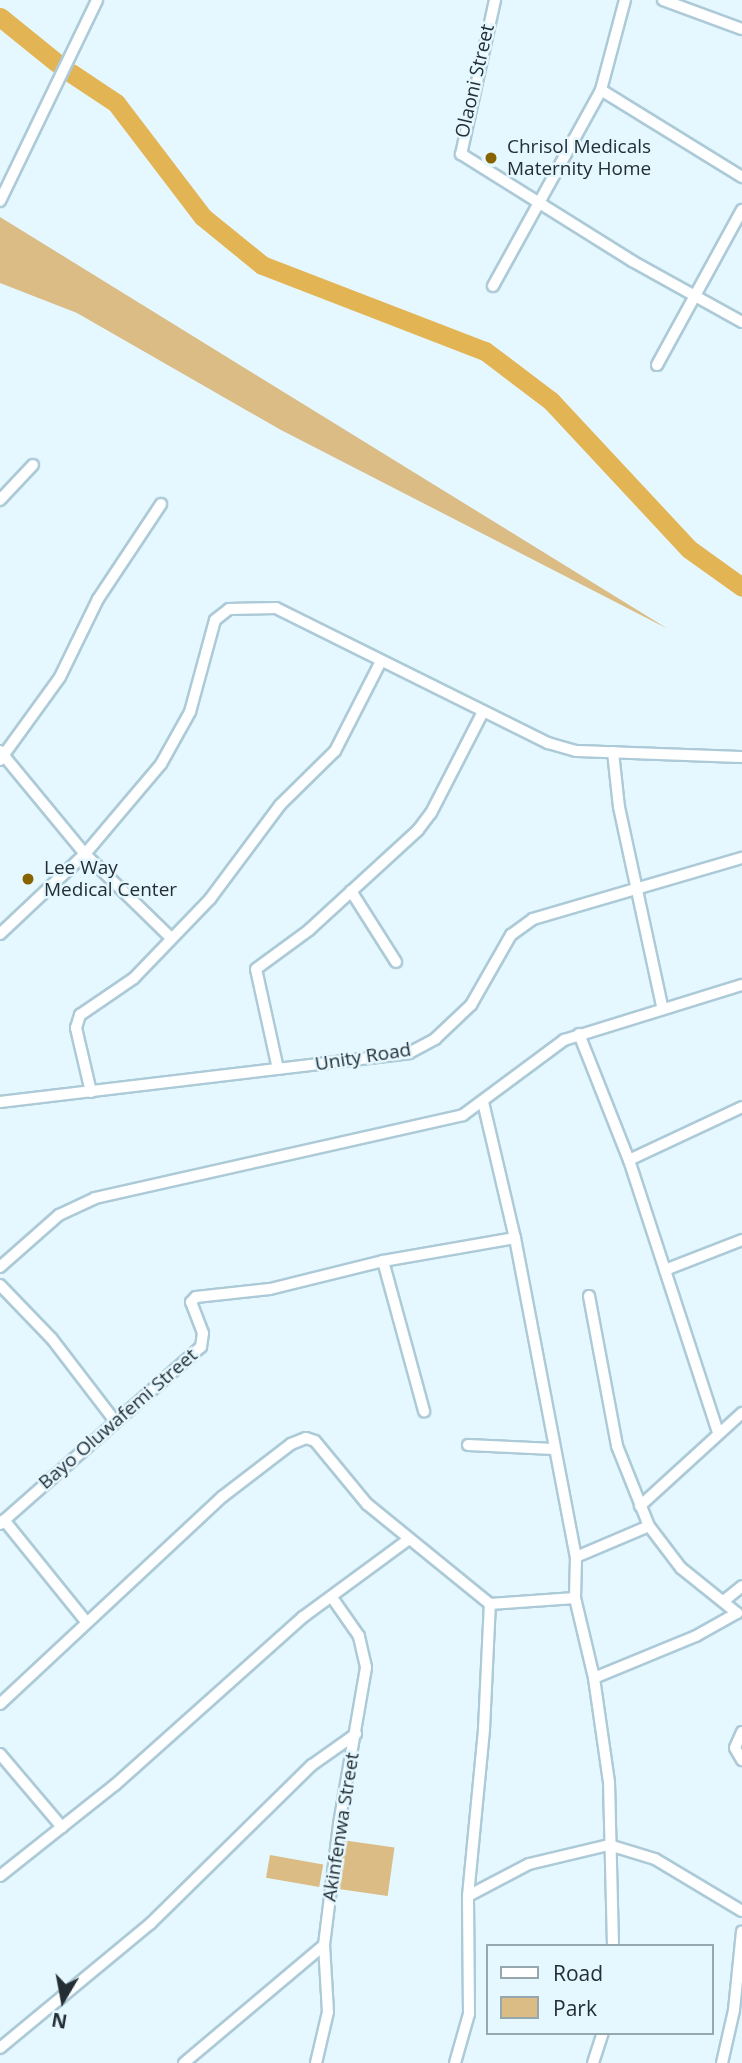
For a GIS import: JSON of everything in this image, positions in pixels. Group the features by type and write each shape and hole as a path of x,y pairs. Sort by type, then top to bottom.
{"street":[{"path":"0,201 97,0"},
{"name":"Olaoni Street","path":"495,0 459,149 538,204"},
{"path":"493,286 601,90 625,0"},
{"path":"663,0 742,29"},
{"path":"601,90 742,177"},
{"path":"538,204 742,322"},
{"path":"657,365 697,297 742,210"},
{"path":"0,500 33,465"},
{"path":"161,504 98,599 60,677 1,756 85,854 170,937"},
{"path":"0,934 85,854 161,764 191,712 215,620 229,609 276,608 380,663 548,743 576,751 742,757"},
{"path":"91,1092 76,1020 134,978 170,937 210,899 280,805 335,751 380,663"},
{"path":"278,1069 256,969 351,891 431,813 483,712"},
{"path":"613,752 619,807 639,887 662,1006"},
{"name":"Unity Road","path":"0,1102 367,1060 425,1046 471,1004 511,935 533,919 742,858"},
{"path":"351,891 396,962"},
{"path":"0,1267 59,1215 95,1198 354,1142 463,1115 483,1102 540,1054 579,1034 662,1006 742,985"},
{"path":"579,1034 629,1160 718,1432"},
{"path":"483,1102 516,1238 576,1557 575,1598 594,1678 608,1782 613,1944"},
{"path":"629,1160 742,1107"},
{"path":"425,1411 383,1261 516,1238"},
{"path":"665,1270 742,1240"},
{"name":"Bayo Oluwafemi Street","path":"2,1522 201,1347 203,1334 191,1302 204,1295 270,1289 383,1261"},
{"path":"0,1285 52,1339 115,1421"},
{"path":"589,1296 617,1446 649,1526 681,1568 725,1600 736,1615 594,1678"},
{"path":"640,1506 718,1432 742,1413"},
{"path":"0,1704 222,1497 291,1444 306,1438 316,1441 367,1504 490,1604 575,1598"},
{"path":"467,1444 554,1449"},
{"path":"2,1522 87,1623"},
{"path":"576,1557 649,1526"},
{"path":"0,1876 150,1755 303,1617 333,1599 408,1540"},
{"path":"725,1600 742,1586"},
{"name":"Akinfenwa Street","path":"316,2063 328,2012 324,1945 339,1824 356,1734 366,1654 333,1599"},
{"path":"455,2063 469,2014 468,1896 484,1729 490,1604"},
{"path":"742,1732 735,1748 742,1760"},
{"path":"0,2048 150,1924 312,1765 356,1734"},
{"path":"0,1754 62,1827"},
{"path":"468,1896 529,1864 609,1845 655,1859 742,1911"},
{"path":"722,2063 734,2010 742,1931"},
{"path":"184,2063 324,1945"},
{"path":"593,2063 602,2035"}],"green space":[{"path":"0,217 668,629 281,430 77,313 0,283"},
{"path":"342,1840 394,1847 388,1896 335,1889"},
{"path":"270,1855 323,1864 319,1887 266,1878"}],"waterway":[{"path":"0,17 57,63"},
{"path":"71,73 116,103 203,217 262,265 485,351 551,401 689,549 742,587"}],"place":[{"name":"Chrisol Medicals Maternity Home","path":"491,158"},
{"name":"Lee Way Medical Center","path":"28,879"}]}
